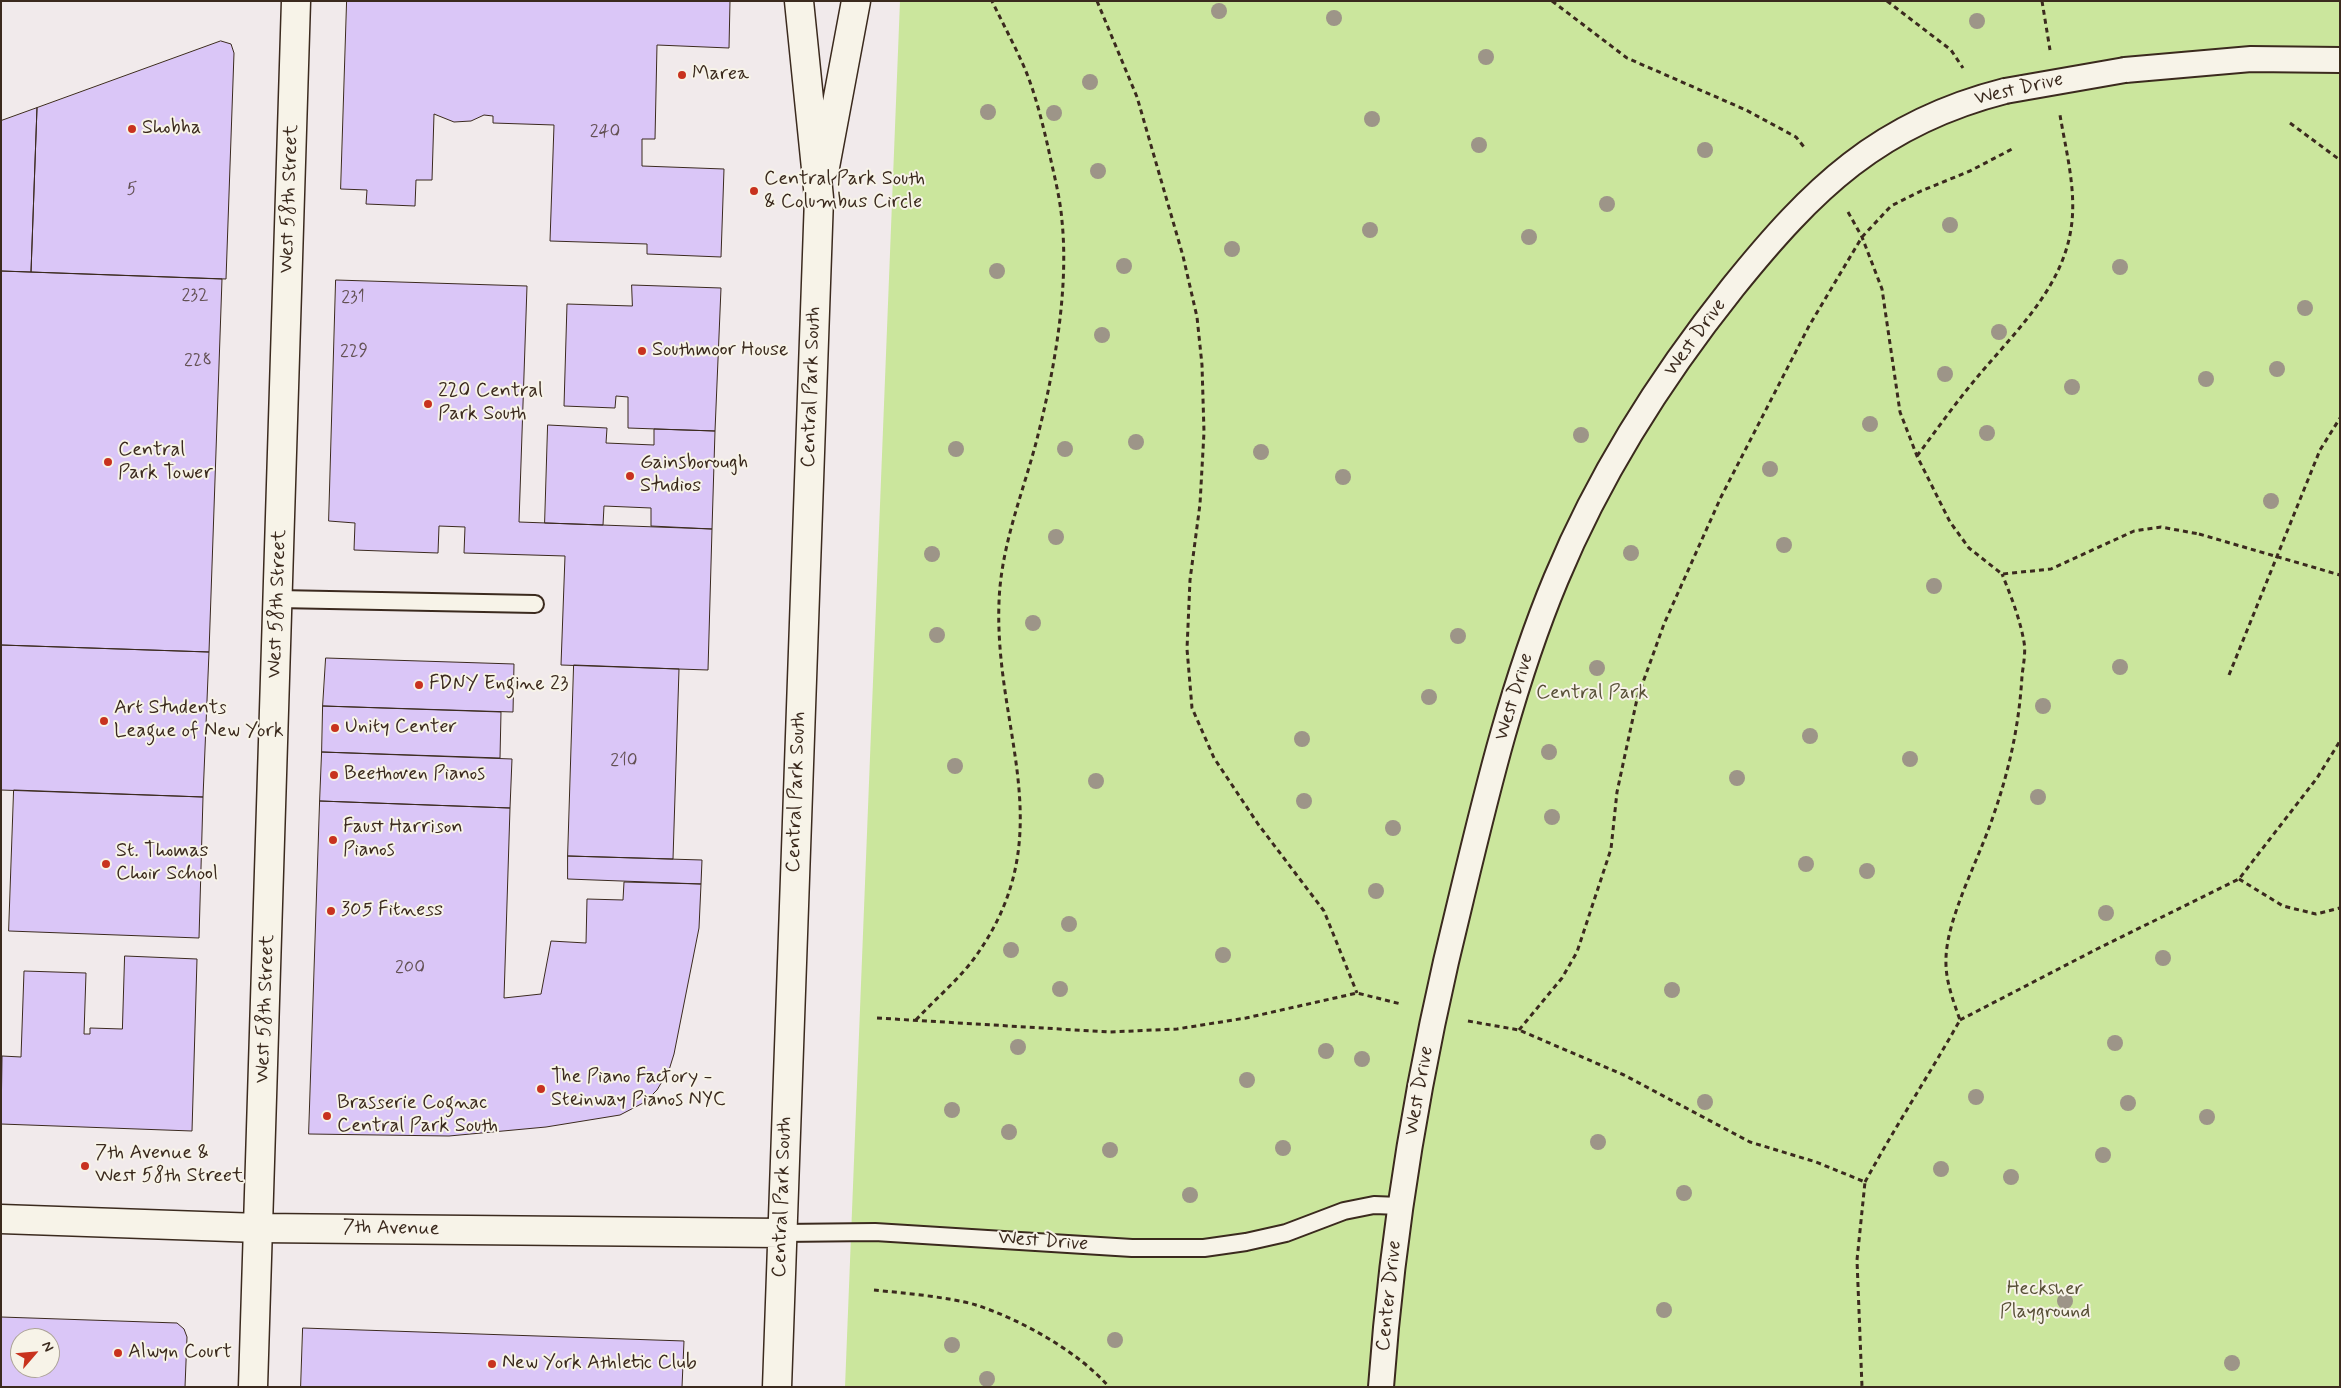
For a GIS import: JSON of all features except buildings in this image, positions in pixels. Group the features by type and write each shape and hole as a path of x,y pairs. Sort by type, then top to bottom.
{"main road":[{"name":"West 58th Street","path":"253,1387 296,1"},
{"name":"Central Park South","path":"777,1387 819,198 799,1"},
{"name":"Central Park South","path":"819,198 856,1"},
{"name":"7th Avenue","path":"1,1219 259,1228 781,1233"}],"street":[{"name":"West Drive","path":"1400,1206 1434,1013 1490,780 1532,642 1557,577 1624,443 1698,331 1767,244 1796,212 1857,158 1891,135 1949,108 1982,97 2005,91 2125,70 2251,59 2340,60"},
{"name":"Center Drive","path":"1381,1387 1385,1326 1400,1206"}],"lane":[{"path":"278,599 534,604"},
{"name":"West Drive","path":"781,1233 875,1232 1132,1248 1204,1248 1246,1242 1286,1233 1353,1209 1374,1205 1400,1206"}],"path":[{"path":"916,1020 977,955 996,924 1009,895 1018,852 1022,815 1019,776 1004,687 999,603 1003,560 1037,440 1060,314 1063,263 1062,220 1043,126 1026,71 992,1"},
{"path":"1096,1 1137,97 1183,256 1197,317 1202,366 1204,432 1200,504 1190,580 1187,649 1192,708 1214,758 1258,824 1324,911 1357,993"},
{"path":"1552,1 1627,58 1746,110 1796,137 1804,147"},
{"path":"1887,1 1951,50 1982,97"},
{"path":"2042,1 2047,33"},
{"path":"2290,122 2340,160"},
{"path":"1519,1030 1562,978 1577,952 1588,925 1611,849 1617,792 1637,699 1664,624 1725,489 1809,326 1862,237 1891,206 1921,191 1970,171 2014,148"},
{"path":"1917,456 1954,406 2025,322 2057,275 2071,228 2072,184"},
{"path":"1845,207 1862,237 1882,289 1900,412 1917,456 1950,522 1969,548 2002,574 2015,605 2024,644 2021,699 2011,761 1991,824 1968,879 1951,931 1946,957 1949,989 1960,1020"},
{"path":"2229,674 2320,450 2340,418"},
{"path":"2002,574 2051,568 2134,531 2161,527 2199,534 2340,575"},
{"path":"1862,1387 1857,1260 1865,1182 1960,1020 2097,949 2240,879 2317,778 2340,741"},
{"path":"2240,879 2283,906 2316,914 2340,908"},
{"path":"877,1018 1109,1032 1177,1029 1246,1018 1357,993 1434,1013 1519,1030 1624,1075 1750,1142 1816,1162 1865,1182"},
{"path":"874,1290 975,1305 1012,1320 1056,1344 1100,1376 1110,1387"}],"green space":[{"name":"Central Park","path":"900,1 2340,1 2340,1387 845,1387"}],"place":[{"name":"Marea","path":"682,75"},
{"name":"Shobha","path":"132,129"},
{"name":"Central Park South & Columbus Circle","path":"754,191"},
{"name":"Southmoor House","path":"642,351"},
{"name":"220 Central Park South","path":"428,404"},
{"name":"Central Park Tower","path":"108,462"},
{"name":"Gainsborough Studios","path":"630,476"},
{"name":"FDNY Engine 23","path":"419,685"},
{"name":"Art Students League of New York","path":"104,721"},
{"name":"Unity Center","path":"335,728"},
{"name":"Beethoven Pianos","path":"334,775"},
{"name":"Faust Harrison Pianos","path":"333,840"},
{"name":"St. Thomas Choir School","path":"106,864"},
{"name":"305 Fitness","path":"331,911"},
{"name":"The Piano Factory - Steinway Pianos NYC","path":"541,1089"},
{"name":"Brasserie Cognac Central Park South","path":"327,1116"},
{"name":"7th Avenue & West 58th Street","path":"85,1166"},
{"name":"Alwyn Court","path":"118,1353"},
{"name":"New York Athletic Club","path":"492,1364"}],"park label":[{"name":"Hecksher Playground","path":"2045,1302"}]}
